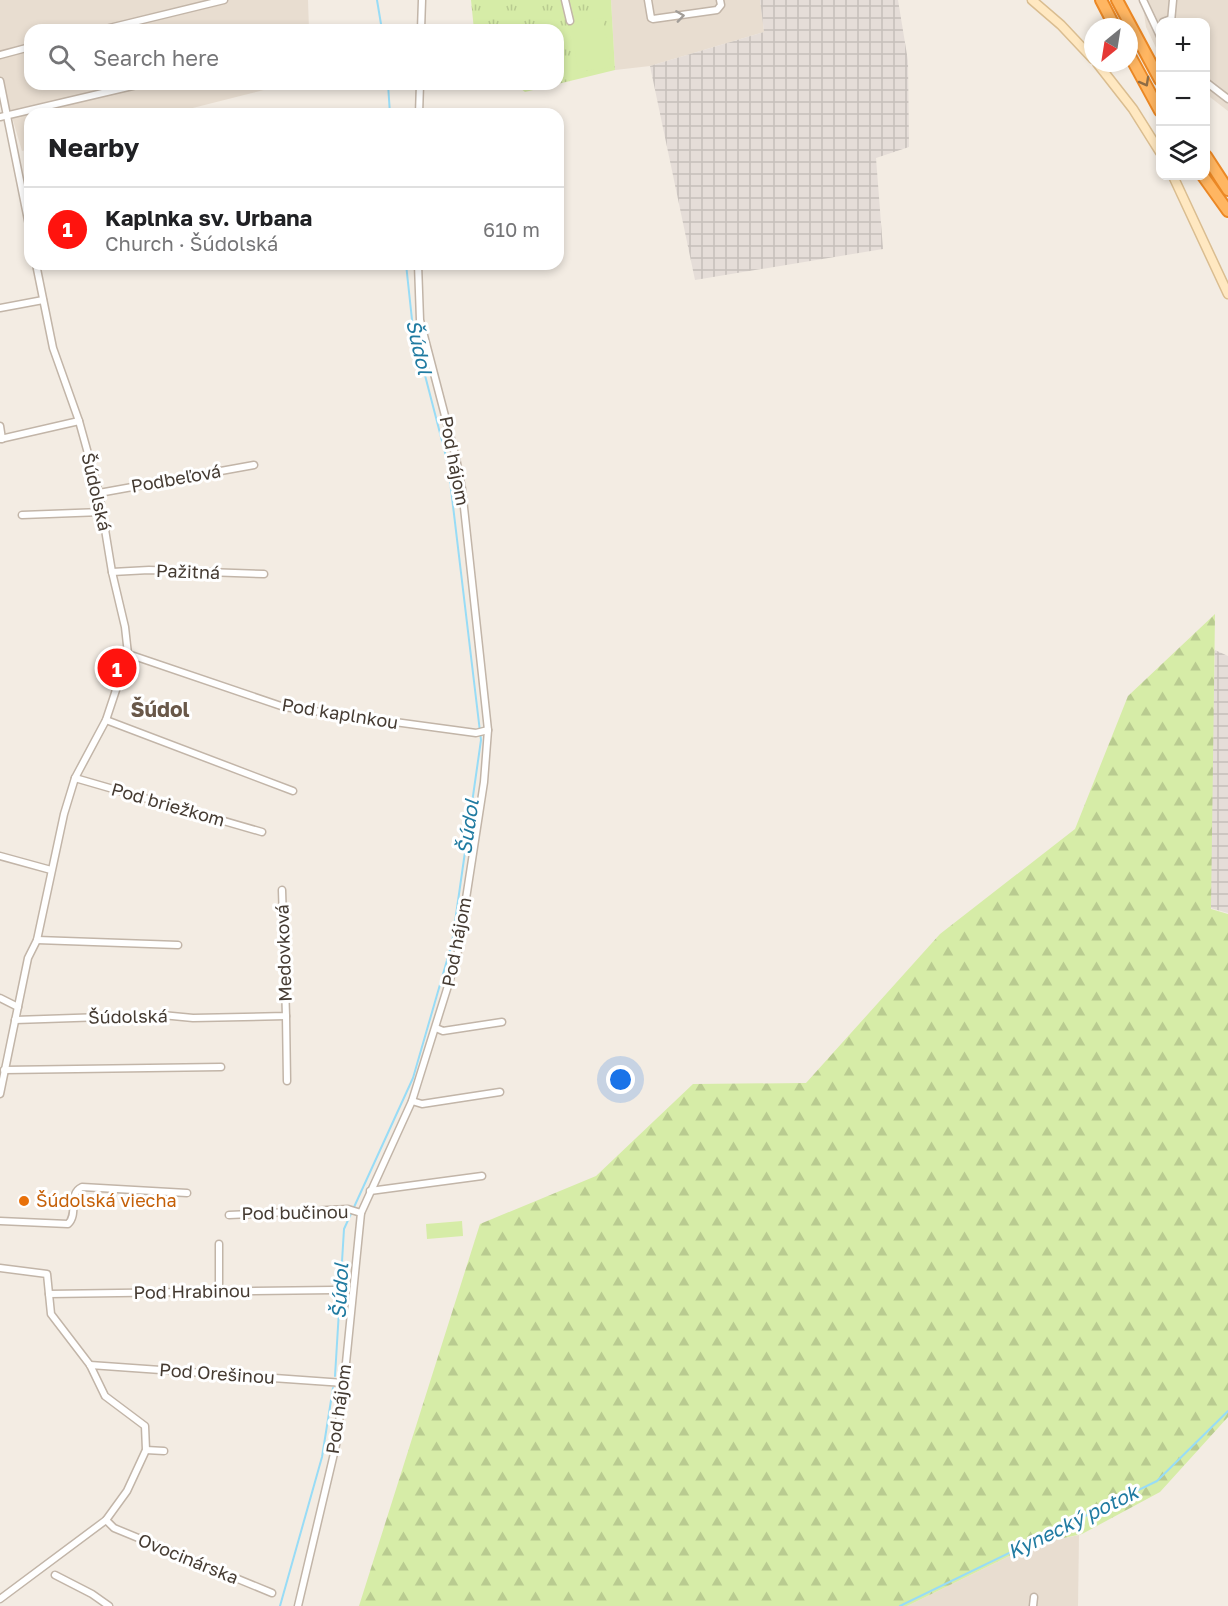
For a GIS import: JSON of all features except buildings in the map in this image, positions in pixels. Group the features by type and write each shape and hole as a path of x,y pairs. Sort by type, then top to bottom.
{"highway":[{"path":"1101,0 1110,18"},
{"path":"1117,0 1157,72"},
{"path":"1138,70 1156,102"},
{"path":"1210,162 1228,190"},
{"path":"1206,180 1228,212"}],"street":[{"path":"126,24 224,0"},
{"path":"421,24 422,0"},
{"path":"565,0 570,21"},
{"path":"648,0 653,20 717,10 721,5 720,0"},
{"path":"1032,0 1061,25 1084,49"},
{"path":"1143,0 1156,18"},
{"path":"1171,18 1173,0"},
{"path":"0,55 24,49"},
{"path":"1104,72 1133,109 1156,144"},
{"path":"0,81 24,192"},
{"path":"1210,85 1228,99"},
{"path":"44,108 117,90"},
{"path":"419,108 420,90"},
{"path":"0,117 24,113"},
{"path":"1175,180 1228,294"},
{"name":"Šúdolská","path":"0,1094 28,958 37,940 64,814 75,778 105,720 128,654 125,627 112,572 99,493 79,421 53,348 37,270"},
{"name":"Pod hájom","path":"298,1606 336,1445 344,1383 355,1211 370,1191 412,1101 458,957 483,782 486,731 462,489 420,320 418,270"},
{"path":"0,308 43,300"},
{"path":"0,426 1,439 79,421"},
{"name":"Podbeľová","path":"99,493 254,465"},
{"path":"22,515 102,512"},
{"name":"Pažitná","path":"112,572 149,570 264,574"},
{"name":"Pod kaplnkou","path":"128,654 284,707 476,733 486,731"},
{"path":"105,720 293,791"},
{"name":"Pod briežkom","path":"75,778 262,832"},
{"path":"0,856 51,870"},
{"name":"Medovková","path":"282,890 287,1081"},
{"path":"37,940 178,945"},
{"path":"0,998 18,1007"},
{"name":"Šúdolská","path":"15,1020 162,1015 193,1018 242,1016"},
{"name":"Medovková","path":"242,1016 286,1016"},
{"path":"436,1028 443,1031 502,1022"},
{"path":"4,1070 221,1067"},
{"path":"412,1101 422,1104 500,1092"},
{"path":"370,1191 482,1176"},
{"path":"0,1221 68,1224 72,1221 74,1193 82,1187 186,1192"},
{"name":"Pod bučinou","path":"229,1215 355,1211"},
{"path":"219,1244 219,1292"},
{"path":"0,1268 47,1274 51,1314 90,1365 105,1396 145,1426 146,1450 127,1491 106,1520 0,1599"},
{"name":"Pod Hrabinou","path":"49,1294 334,1290"},
{"name":"Pod Orešinou","path":"90,1365 344,1383"},
{"path":"146,1450 164,1451"},
{"name":"Ovocinárska","path":"106,1520 114,1528 272,1593"},
{"path":"55,1575 92,1594 109,1606"},
{"path":"1033,1606 1034,1597"}],"shaded area":[{"path":"0,0 308,0 309,24 24,24 24,90 263,90 193,108 24,108 24,150 22,151 0,76"},
{"path":"611,0 760,0 764,32 650,66 615,70"},
{"path":"760,0 898,0 908,61 909,147 876,158 883,249 695,280 650,66 764,32"},
{"path":"1142,0 1228,0 1228,111 1210,97 1210,18 1156,18 1156,48 1146,27"},
{"path":"1215,650 1228,656 1228,913 1207,907"},
{"path":"1079,1535 1078,1606 907,1606 1032,1545"}],"green space":[{"path":"471,0 611,0 615,70 564,83 564,24 473,24"},
{"path":"603,18 611,67 578,72 571,22"},
{"path":"1215,614 1211,909 1228,914 1228,1417 1160,1492 1082,1534 1032,1545 907,1606 359,1606 480,1224 596,1176 693,1084 806,1083 940,934 1075,829 1128,696"},
{"path":"462,1221 463,1236 427,1239 426,1224"}],"waterway":[{"name":"Šúdol","path":"377,0 381,24"},
{"name":"Šúdol","path":"388,90 390,108"},
{"name":"Šúdol","path":"335,1376 344,1229 413,1078 452,943 481,740 448,464 413,329 407,270"},
{"name":"Šúdol","path":"280,1606 322,1457 333,1388"},
{"name":"Kynecký potok","path":"900,1606 1157,1481 1228,1411"}],"place":[{"name":"Kaplnka sv. Urbana","path":"117,668"},
{"name":"Šúdolská viecha","path":"24,1201"}],"district":[{"name":"Šúdol","path":"160,710"}]}
